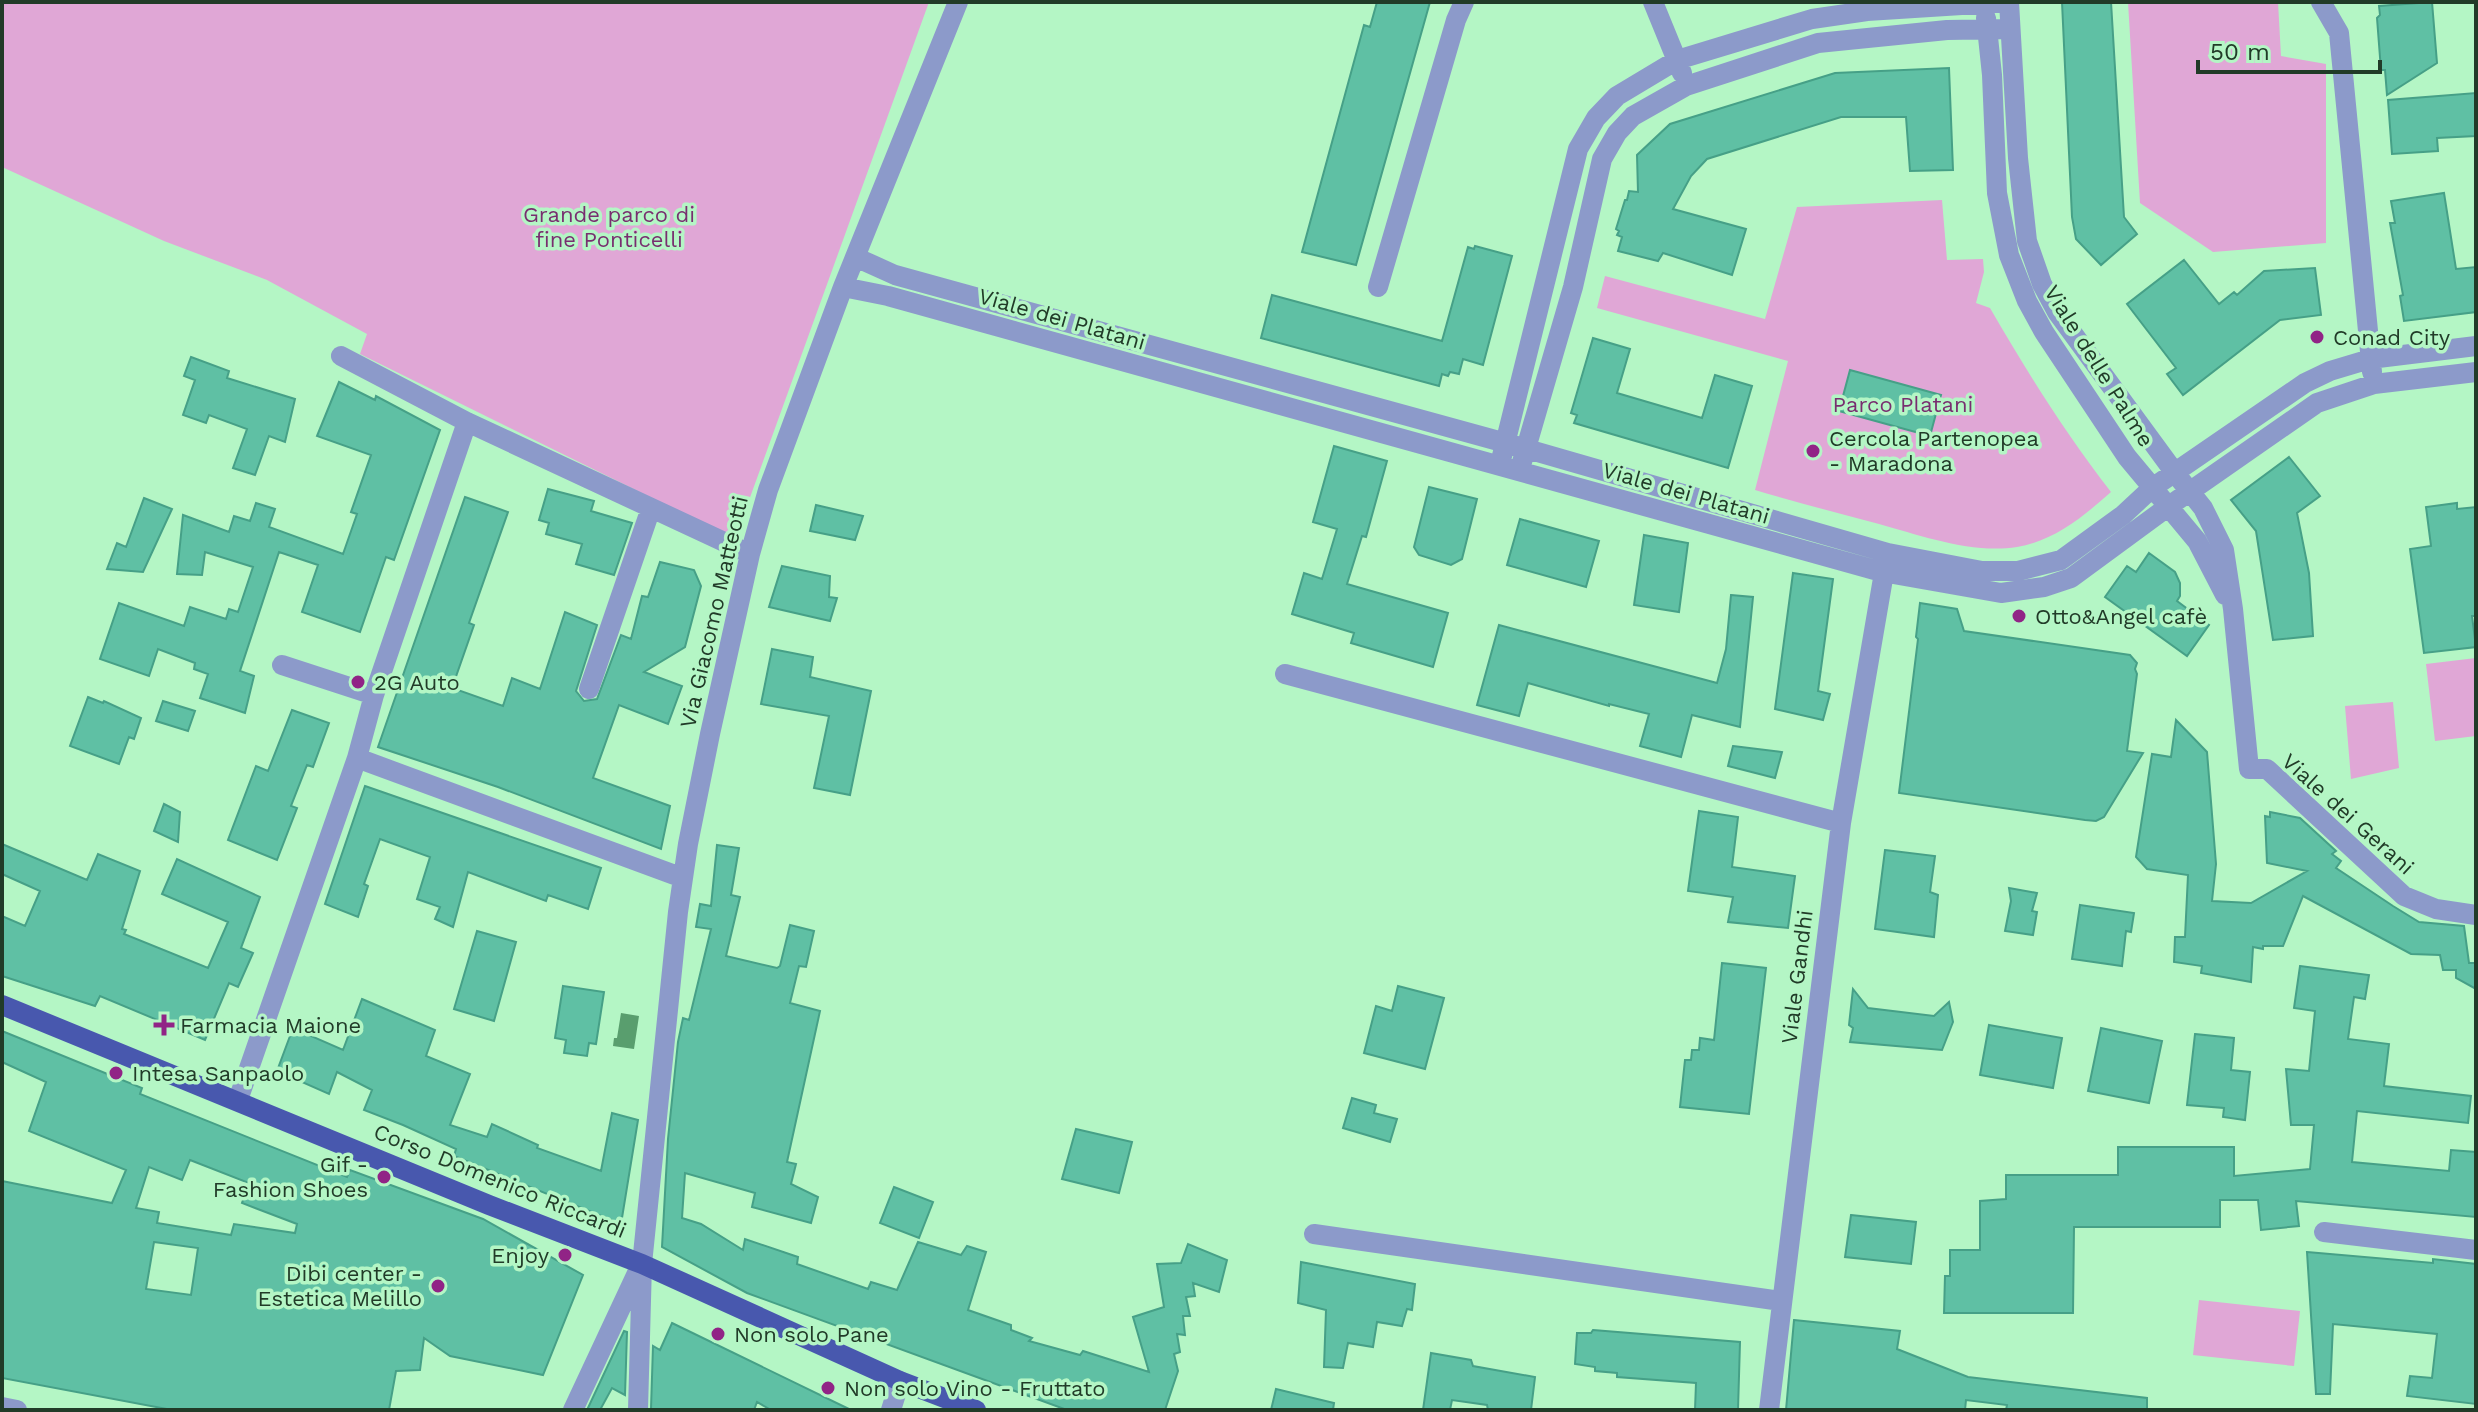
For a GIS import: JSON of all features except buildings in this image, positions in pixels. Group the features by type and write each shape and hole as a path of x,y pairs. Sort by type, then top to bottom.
{"main road":[{"name":"Corso Domenico Riccardi","path":"2,1005 489,1205 642,1264 900,1381 976,1410"}],"street":[{"name":"Via Giacomo Matteotti","path":"642,1264 683,878 710,734 750,554 768,490 843,287 958,2"},
{"path":"1378,287 1456,20 1464,2"},
{"path":"1653,2 1686,86"},
{"path":"1499,464 1578,149 1596,118 1617,96 1677,60 1812,19 1867,11 2009,2"},
{"name":"Viale delle Palme","path":"2009,2 2018,158 2027,241 2042,284 2057,312 2175,473"},
{"path":"2321,2 2339,33 2374,384"},
{"name":"Viale delle Palme","path":"1985,3 1992,75 1997,193 2009,255 2027,301 2044,332 2127,457 2169,506"},
{"path":"1520,471 1573,287 1602,159 1617,133 1633,116 1686,86 1818,43 1869,36 2010,29"},
{"name":"Viale dei Platani","path":"855,257 910,280 1506,443 1885,563 1982,571 2018,571 2061,560 2123,515 2152,488 2305,383 2330,371 2370,359 2476,346"},
{"name":"Viale dei Platani","path":"843,287 888,296 1520,471 2001,593 2044,587 2071,578 2317,403 2374,384 2476,372"},
{"path":"341,356 467,422 750,554"},
{"path":"238,1100 357,758 374,695 467,422"},
{"name":"Viale dei Gerani","path":"2175,473 2192,491 2224,550 2249,769 2267,769 2404,896 2436,909 2476,915"},
{"name":"Viale dei Gerani","path":"2169,506 2197,541 2233,609"},
{"path":"589,689 651,508"},
{"name":"Viale Gandhi","path":"1769,1410 1841,823 1885,563"},
{"path":"282,665 374,695"},
{"path":"1285,674 1841,823"},
{"path":"357,758 683,878"},
{"path":"2324,1232 2476,1250"},
{"path":"1314,1234 1781,1301"},
{"path":"573,1410 642,1264"},
{"path":"638,1410 642,1264"},
{"path":"891,1410 900,1381"},
{"path":"2,1407 17,1410"}],"green space":[{"name":"Grande parco di fine Ponticelli","path":"2,2 929,2 735,539 360,354 367,334 267,280 164,241 2,167"},
{"path":"2128,2 2278,2 2281,56 2326,64 2326,243 2213,252 2140,203"},
{"name":"Parco Platani","path":"1942,200 1947,260 1983,259 1984,272 1976,303 1990,308 2078,448 2111,492 2068,526 2031,544 2000,549 1947,543 1755,490 1788,361 1597,308 1605,276 1765,319 1797,207"},
{"path":"2476,658 2476,736 2435,741 2426,664"},
{"path":"2393,702 2399,768 2351,779 2345,706"},
{"path":"2199,1300 2300,1311 2294,1366 2193,1355"}],"shaded area":[{"path":"621,1013 639,1016 634,1049 613,1046"}],"place":[{"name":"Conad City","path":"2317,337"},
{"name":"Cercola Partenopea - Maradona","path":"1813,451"},
{"name":"Otto&Angel cafè","path":"2019,616"},
{"name":"2G Auto","path":"358,682"},
{"name":"Farmacia Maione","path":"164,1025"},
{"name":"Intesa Sanpaolo","path":"116,1073"},
{"name":"Gif - Fashion Shoes","path":"384,1177"},
{"name":"Enjoy","path":"565,1255"},
{"name":"Dibi center - Estetica Melillo","path":"438,1286"},
{"name":"Non solo Pane","path":"718,1334"},
{"name":"Non solo Vino - Fruttato","path":"828,1388"}]}
